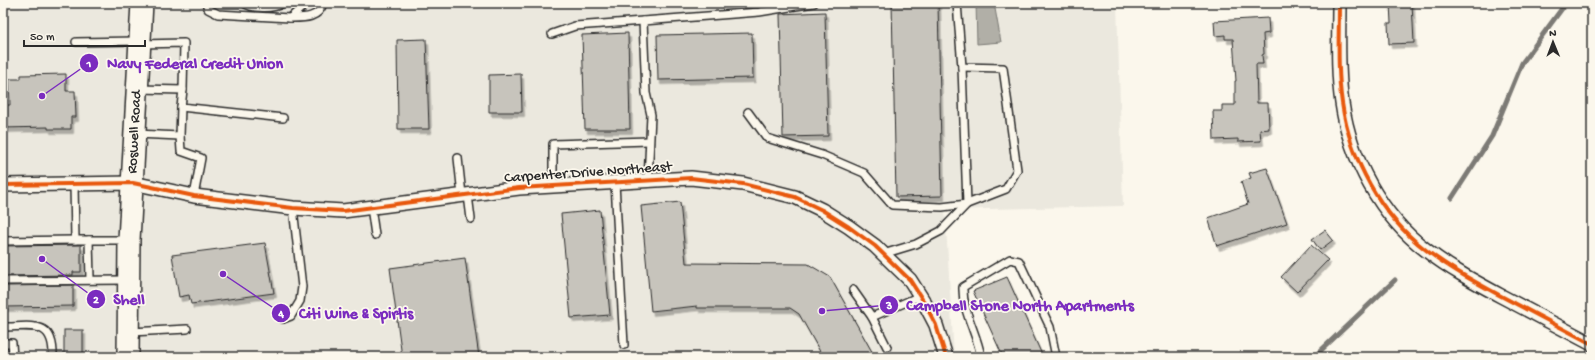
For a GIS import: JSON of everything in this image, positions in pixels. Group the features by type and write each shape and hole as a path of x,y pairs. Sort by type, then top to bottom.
{"main road":[{"name":"Roswell Road","path":"128,357 129,240 142,3"}],"street":[{"path":"1339,3 1342,103 1348,130 1360,165 1377,196 1399,225 1425,250 1458,272 1592,344"},
{"name":"Carpenter Drive Northeast","path":"3,185 133,182 194,196 293,208 343,211 519,188 691,178 744,184 794,197 822,210 849,227 883,254 910,280 920,296 936,325 946,357"}],"lane":[{"path":"206,3 208,9 218,14 290,18 307,18 315,15 320,10 322,3"},
{"path":"244,3 252,6 279,6 283,3"},
{"path":"290,18 307,3"},
{"path":"552,34 575,26 758,12 814,3"},
{"path":"883,254 916,244 941,231 967,204 962,68 957,3"},
{"path":"251,16 252,6"},
{"path":"643,21 646,93 651,115 648,181"},
{"path":"76,42 184,43 180,136 181,151 201,158 194,196"},
{"path":"748,112 767,138 822,155 864,173 892,205 942,207 967,204 1006,190 1017,170 1003,68 962,68"},
{"path":"137,89 182,90"},
{"path":"182,107 283,118"},
{"path":"135,134 180,136"},
{"path":"553,186 553,144 649,141"},
{"path":"458,158 471,219"},
{"path":"615,183 624,344"},
{"path":"74,184 75,240"},
{"path":"371,207 375,235"},
{"path":"283,320 291,316 300,301 302,287 293,208"},
{"path":"3,241 14,243 36,243 75,240 129,240"},
{"path":"89,240 90,279"},
{"path":"981,357 979,344 963,297 963,287 1010,259 1019,261 1050,328 1056,357"},
{"path":"14,272 14,281"},
{"path":"36,272 36,280"},
{"path":"58,272 58,280"},
{"path":"3,281 90,279 129,280"},
{"path":"853,290 872,317 887,347"},
{"path":"872,317 920,296"},
{"path":"3,327 38,326 49,334 53,347 53,357"},
{"path":"128,332 187,329"},
{"path":"3,343 12,343 13,357"}],"shaded area":[{"path":"3,3 1117,3 1123,206 945,210 954,357 3,357"},
{"path":"976,3 994,3 1001,42 977,44"}],"building":[{"path":"892,3 938,3 942,196 896,197"},
{"path":"1390,3 1412,3 1414,43 1389,44 1388,23 1391,23"},
{"path":"825,12 828,136 783,137 780,14"},
{"path":"1268,18 1269,33 1263,34 1263,64 1256,64 1257,103 1268,103 1269,129 1260,130 1261,141 1238,142 1238,139 1214,140 1213,111 1222,111 1222,105 1235,105 1236,81 1233,39 1225,39 1225,35 1215,36 1214,21"},
{"path":"628,33 630,129 585,129 582,35"},
{"path":"752,33 753,78 658,80 657,35"},
{"path":"426,39 429,129 398,129 397,40"},
{"path":"66,74 66,91 75,91 76,117 71,117 71,129 48,129 48,127 3,128 3,105 10,105 9,79 21,79 21,75"},
{"path":"521,74 522,112 489,112 489,75"},
{"path":"1267,168 1287,223 1217,246 1208,218 1248,204 1241,182 1251,178 1249,173"},
{"path":"680,202 686,263 808,264 830,277 875,357 823,357 799,314 790,308 697,308 697,306 651,311 641,206"},
{"path":"600,210 610,315 571,318 561,214"},
{"path":"1325,230 1333,240 1320,250 1312,239"},
{"path":"265,243 274,293 191,304 189,295 179,297 172,255"},
{"path":"81,245 81,272 73,272 73,275 3,276 3,246"},
{"path":"1311,245 1328,260 1297,292 1281,277"},
{"path":"465,258 479,357 402,357 390,268"},
{"path":"1007,277 1043,357 1003,357 973,291"},
{"path":"73,285 73,306 4,307 4,286"},
{"path":"64,330 83,330 83,357 64,357"}],"waterway":[{"path":"1452,198 1492,136 1522,63 1566,3"},
{"path":"1314,357 1395,280"}],"cycle path":[{"path":"1339,3 1339,78 1346,124 1352,145 1370,185 1395,221 1426,250 1444,263 1592,344"},
{"path":"3,185 133,183 194,196 293,208 343,211 519,188 691,178 743,184 795,197 822,210 875,246 910,280 936,325 946,357"}],"place":[{"name":"Navy Federal Credit Union","path":"42,96"},
{"name":"Shell","path":"42,259"},
{"name":"Citi Wine & Spirtis","path":"223,274"},
{"name":"Campbell Stone North Apartments","path":"822,311"}]}
